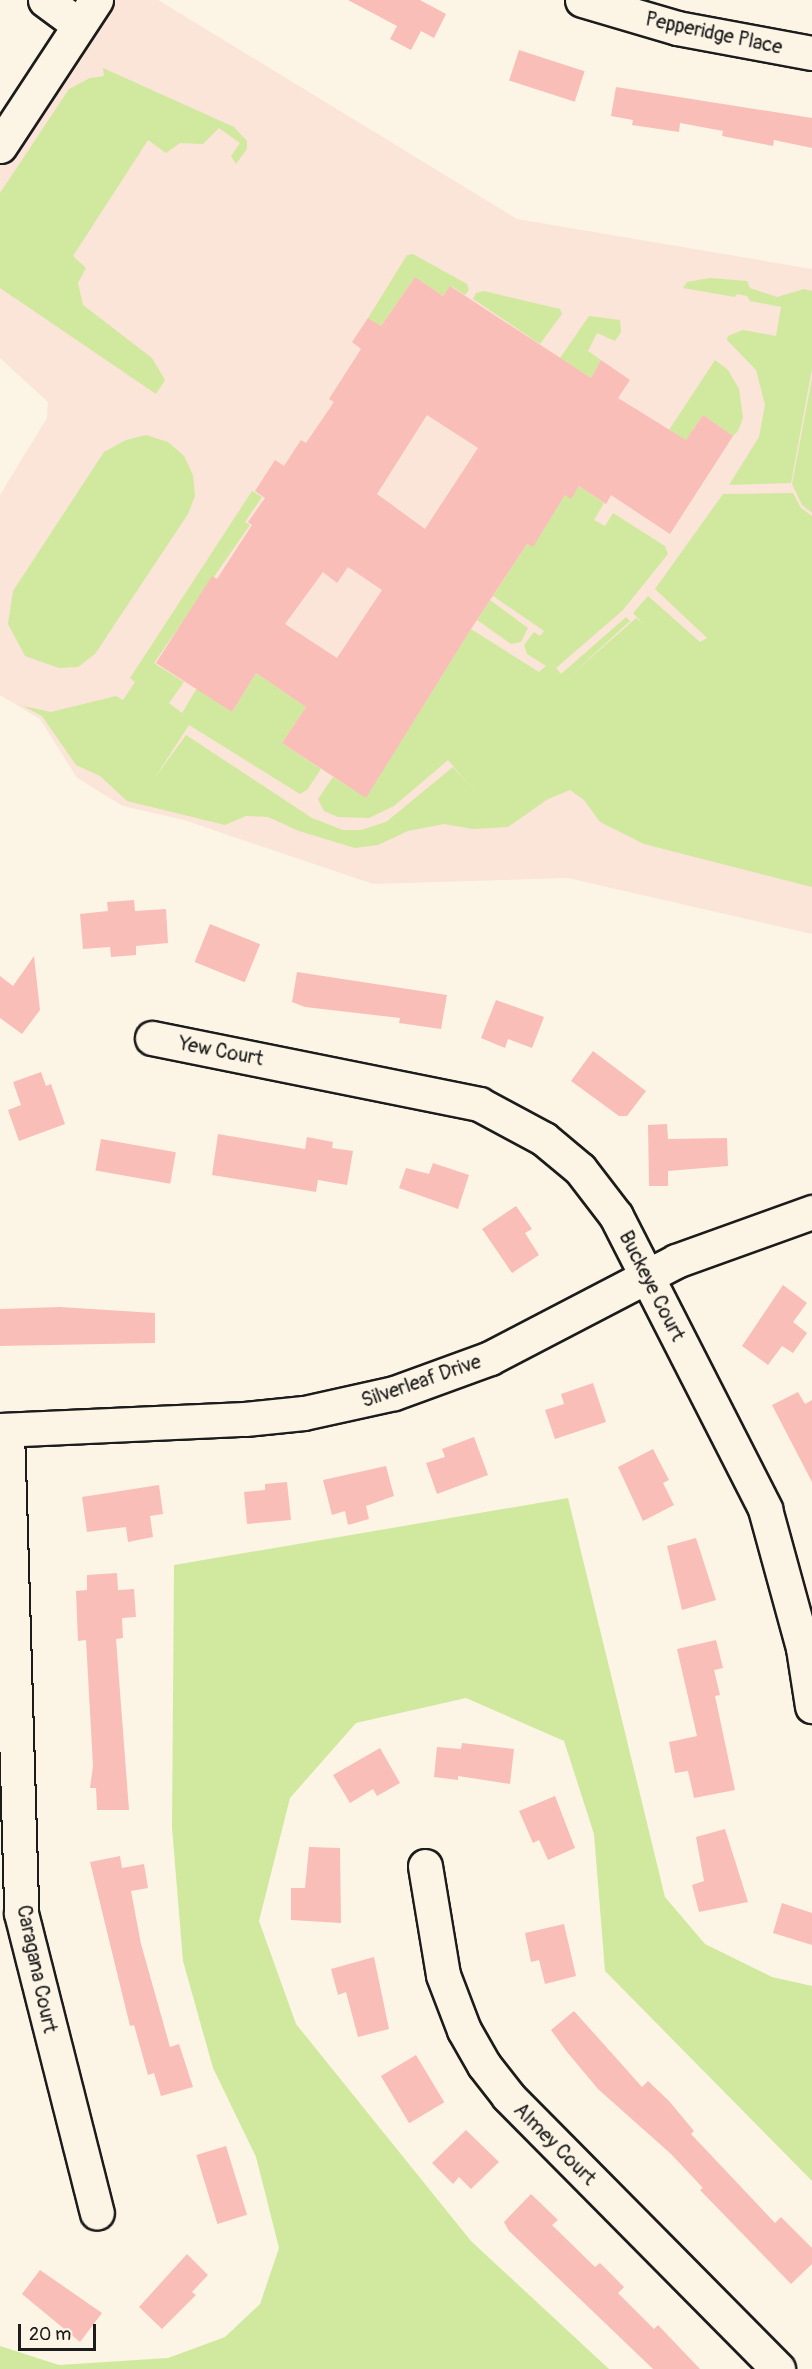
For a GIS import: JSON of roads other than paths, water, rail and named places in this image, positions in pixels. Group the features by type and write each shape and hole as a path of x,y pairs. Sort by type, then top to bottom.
{"street":[{"path":"0,146 87,13 45,0"},
{"name":"Pepperidge Place","path":"582,0 677,28 812,53"},
{"name":"Yew Court","path":"152,1038 291,1064"},
{"name":"Buckeye Court","path":"291,1064 479,1104 524,1125 564,1154 597,1188 648,1276 765,1509 802,1648 812,1706"},
{"name":"Silverleaf Drive","path":"4,1431 244,1419 351,1404 443,1377 490,1358 686,1257 812,1212"},
{"name":"Caragana Court","path":"4,1431 21,1913 97,2213"},
{"name":"Almey Court","path":"425,1866 443,1975 460,2021 484,2065 508,2096 778,2369"}]}
